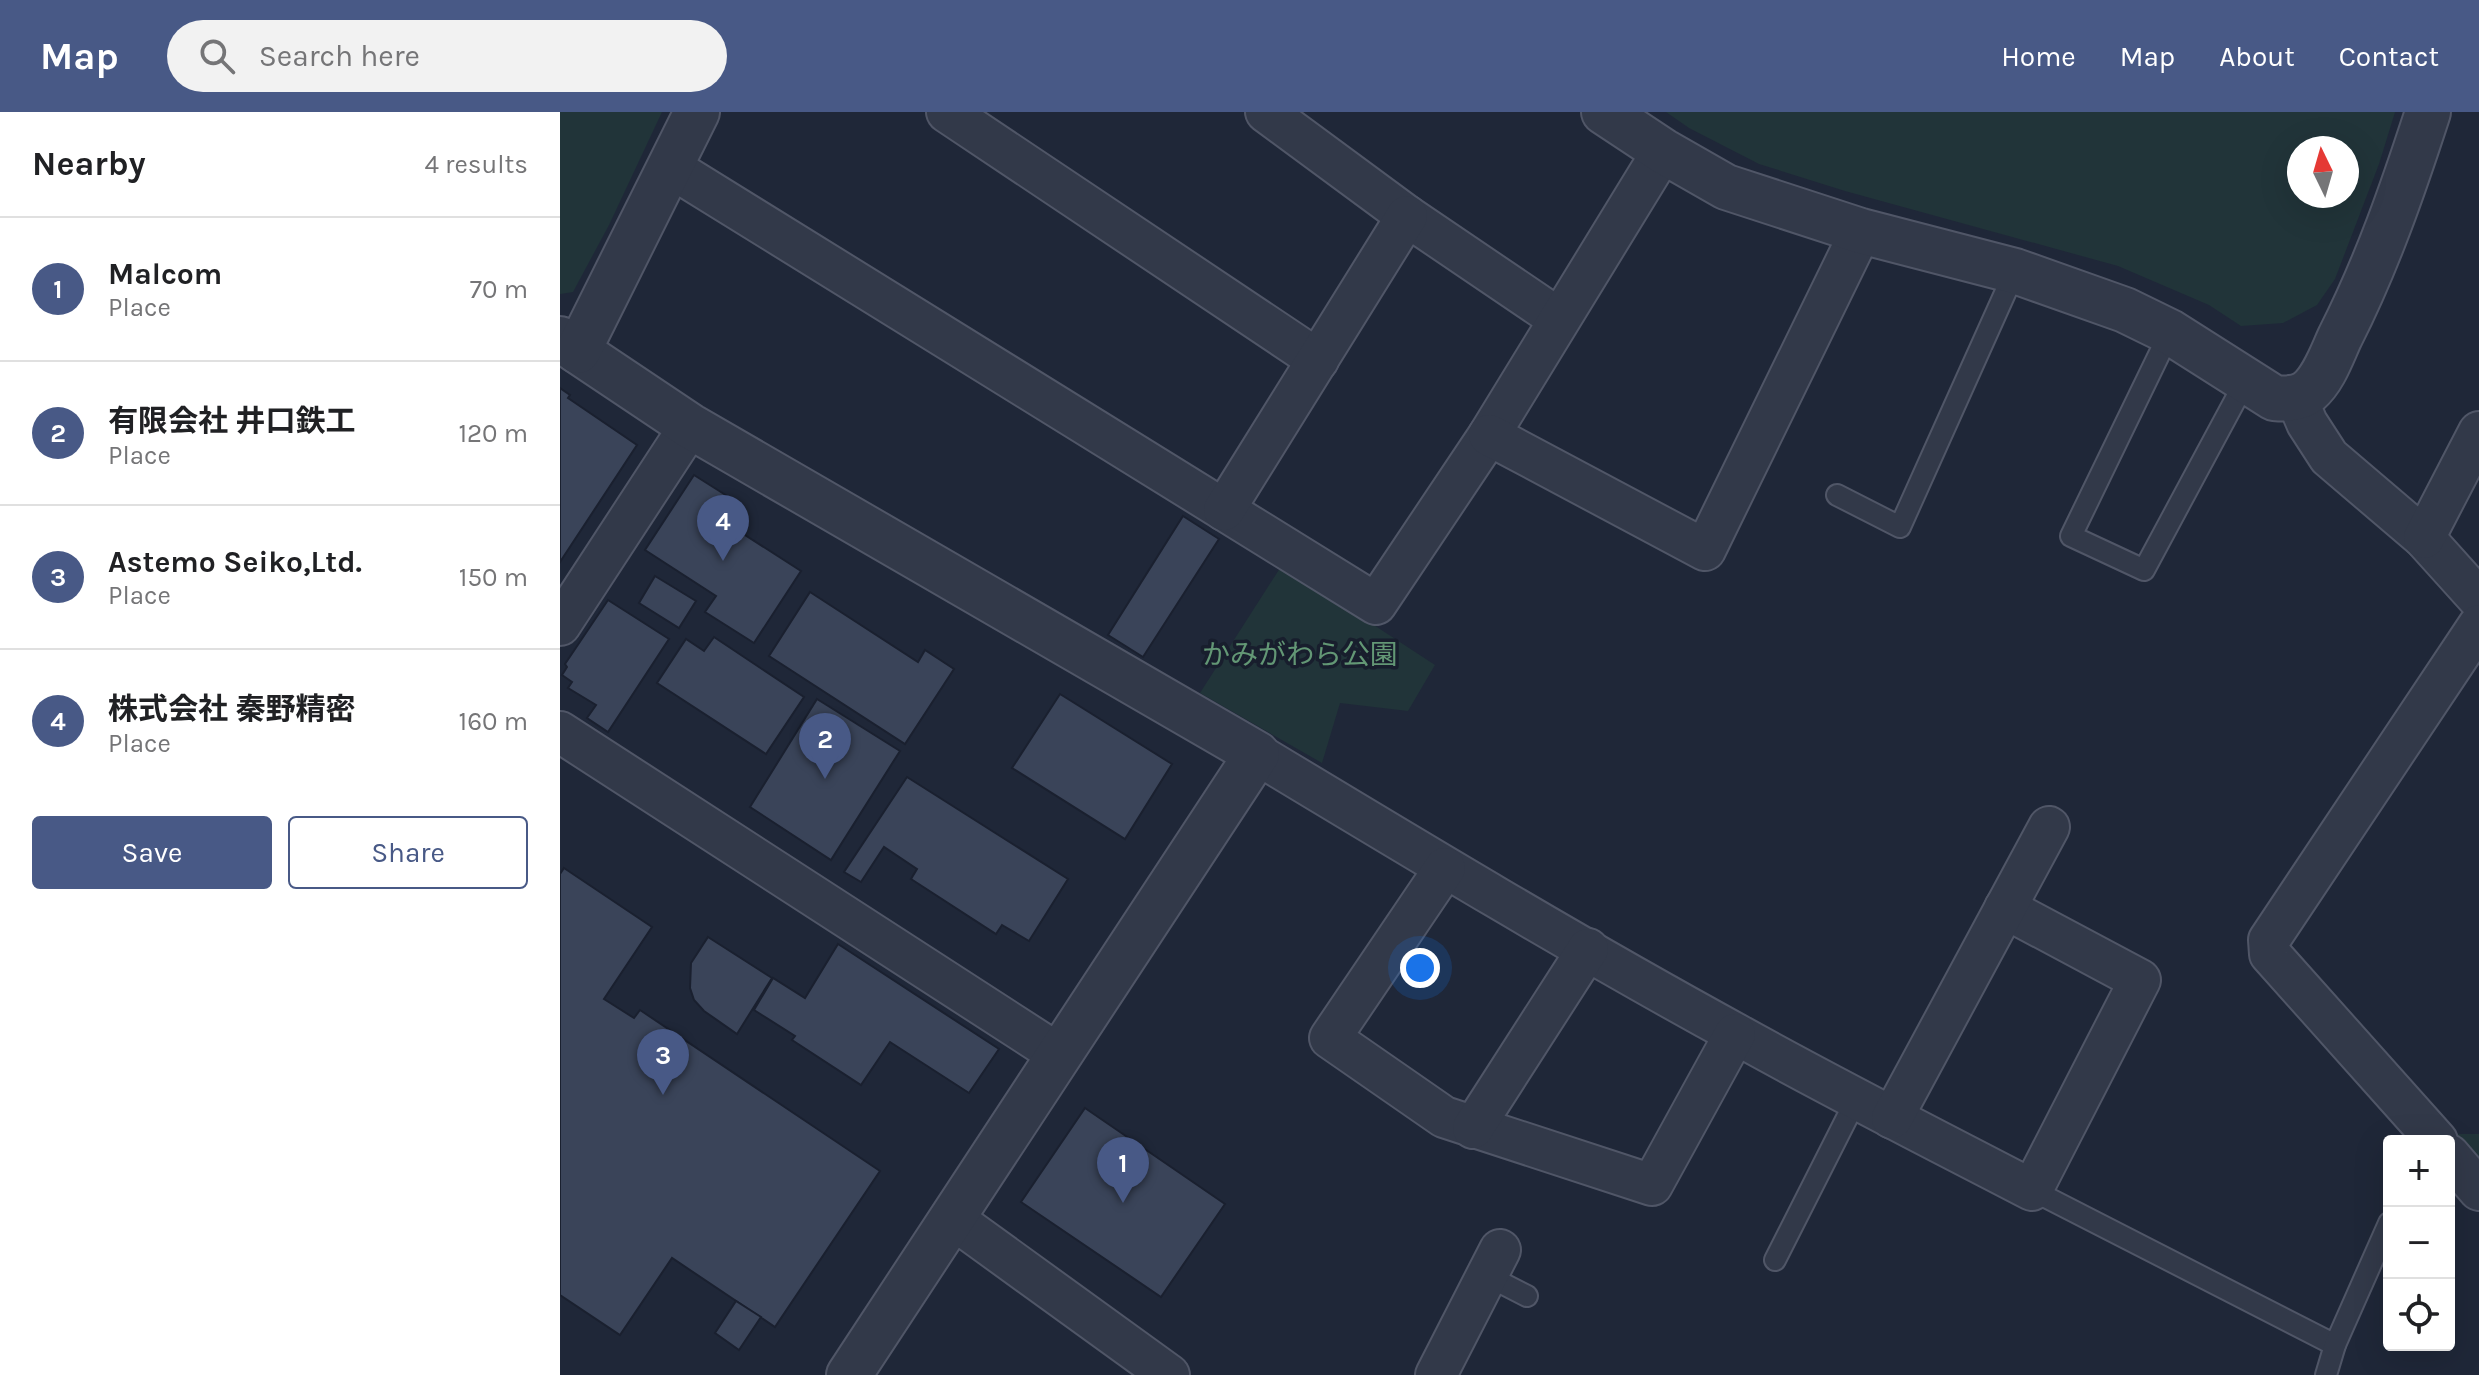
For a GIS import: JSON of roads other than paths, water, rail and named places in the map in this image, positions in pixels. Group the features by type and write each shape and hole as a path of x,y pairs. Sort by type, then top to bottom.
{"street":[{"path":"697,112 670,167 569,345 690,426 1257,754 1445,868 1735,1034 2032,1190 2140,980 2005,908"},
{"path":"947,112 1318,360"},
{"path":"1266,112 1407,216 1559,319"},
{"path":"1604,112 1726,187 1861,231 2015,271 2125,310 2170,332 2274,398 2296,397 2311,389 2323,372 2378,258 2428,112"},
{"path":"670,167 1376,604 1489,435 1663,151"},
{"path":"1224,510 1407,216"},
{"path":"1489,435 1705,550 1861,231"},
{"path":"2296,397 2307,423 2329,457 2424,538 2479,599"},
{"path":"560,625 690,426"},
{"path":"2424,538 2479,432"},
{"path":"2429,1135 2270,954 2269,940 2479,625"},
{"path":"560,732 1058,1054"},
{"path":"849,1375 1257,754"},
{"path":"1892,1118 2049,827"},
{"path":"1445,868 1330,1038 1444,1117 1652,1185 1735,1034"},
{"path":"1473,1128 1588,949"},
{"path":"2455,1164 2479,1190"},
{"path":"952,1218 1169,1375"},
{"path":"1436,1375 1494,1263"}],"lane":[{"path":"1837,495 1900,527 2015,271"},
{"path":"2170,332 2071,536 2144,570 2245,382"},
{"path":"1775,1260 1856,1100"},
{"path":"2032,1190 2335,1345"},
{"path":"2326,1375 2335,1345 2383,1237"},
{"path":"1494,1263 1527,1296"}],"place":[{"name":"株式会社 秦野精密","path":"723,561"},
{"name":"有限会社 井口鉄工","path":"825,779"},
{"name":"Astemo Seiko,Ltd.","path":"663,1095"},
{"name":"Malcom","path":"1123,1203"}],"park label":[{"name":"かみがわら公園","path":"1300,654"}]}
